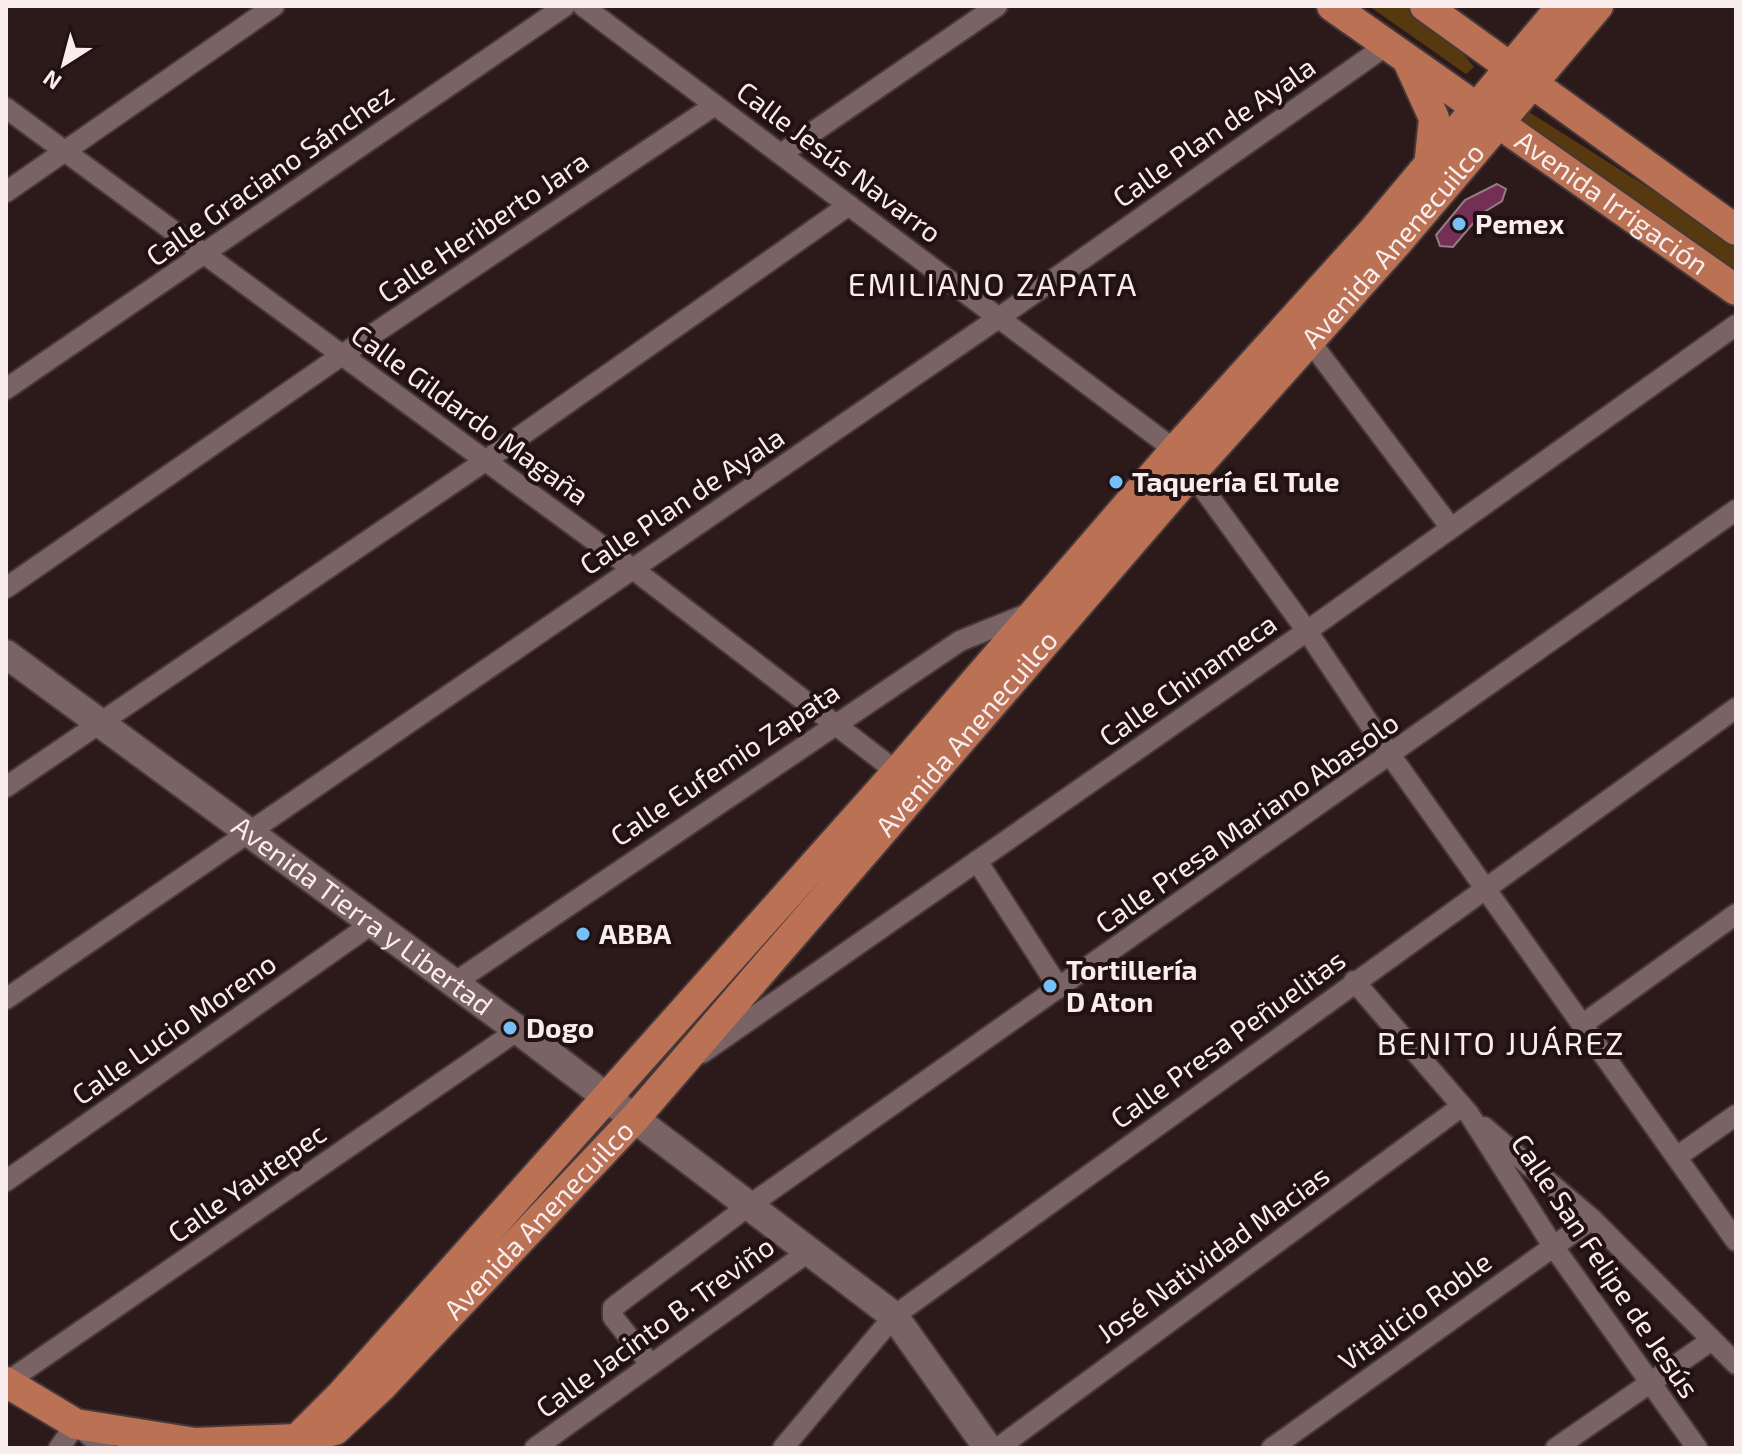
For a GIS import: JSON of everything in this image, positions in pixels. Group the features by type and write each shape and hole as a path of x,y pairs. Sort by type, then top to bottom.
{"main road":[{"name":"Avenida Irrigación","path":"1332,6 1736,290"},
{"name":"Avenida Irrigación","path":"1425,6 1521,78 1734,226"},
{"name":"Avenida Anenecuilco","path":"310,1441 342,1394 897,772 1037,609 1309,340 1442,171 1521,78 1559,23 1598,6"},
{"path":"1457,30 1501,38 1559,23 1563,86 1579,119"},
{"path":"1396,51 1434,118 1442,171 1497,156 1548,158"},
{"name":"Avenida Anenecuilco","path":"310,1441 382,1386 634,1119 1184,461 1442,171"},
{"path":"6,1382 68,1436 195,1443 310,1441"}],"street":[{"path":"6,192 274,6"},
{"name":"Calle Graciano Sánchez","path":"6,389 565,6"},
{"name":"Calle Jesús Navarro","path":"583,6 1000,317 1184,461 1736,1241"},
{"path":"781,154 997,6"},
{"name":"Calle Plan de Ayala","path":"6,999 1000,317 1396,51"},
{"name":"Calle Heriberto Jara","path":"6,588 342,355 715,105"},
{"name":"Calle Gildardo Magaña","path":"6,108 633,569 897,772"},
{"path":"6,787 485,461 849,205"},
{"name":"Calle Chinameca","path":"669,1076 1307,631 1736,325"},
{"path":"1309,340 1451,528"},
{"name":"Calle Presa Mariano Abasolo","path":"651,1365 613,1317 613,1308 747,1207 1736,510"},
{"name":"Calle Eufemio Zapata","path":"454,983 834,723 960,641 1037,609"},
{"name":"Avenida Tierra y Libertad","path":"6,654 608,1097 747,1207 894,1316 988,1448"},
{"name":"Calle Presa Peñuelitas","path":"783,1448 894,1316 1736,708"},
{"path":"977,861 1059,988"},
{"path":"1583,1024 1736,914"},
{"name":"Calle Lucio Moreno","path":"6,1181 373,923"},
{"name":"Calle San Felipe de Jesús","path":"1354,981 1465,1110 1553,1246 1697,1448"},
{"name":"Calle Yautepec","path":"6,1382 518,1030"},
{"name":"Calle San Felipe de Jesús","path":"1465,1110 1592,1219 1736,1364"},
{"name":"José Natividad Macias","path":"998,1448 1465,1110"},
{"path":"1678,1156 1736,1115"},
{"name":"Vitalicio Roble","path":"1272,1448 1592,1219"},
{"name":"Calle Jacinto B. Treviño","path":"535,1448 808,1252"},
{"path":"1556,1448 1712,1340"},
{"path":"68,1436 104,1448"}],"shaded area":[{"path":"1369,6 1406,6 1451,39 1474,67 1466,74"},
{"path":"1526,110 1674,204 1686,205 1736,245 1736,276 1521,130 1518,111"}],"building":[{"name":"Pemex","path":"1497,184 1506,189 1502,201 1481,214 1453,247 1440,246 1436,235 1465,200"}],"place":[{"name":"Pemex","path":"1459,224"},
{"name":"Taquería El Tule","path":"1116,482"},
{"name":"ABBA","path":"583,934"},
{"name":"Tortillería D Aton","path":"1050,986"},
{"name":"Dogo","path":"510,1028"}],"district":[{"name":"EMILIANO ZAPATA","path":"993,285"},
{"name":"BENITO JUÁREZ","path":"1501,1044"}]}
